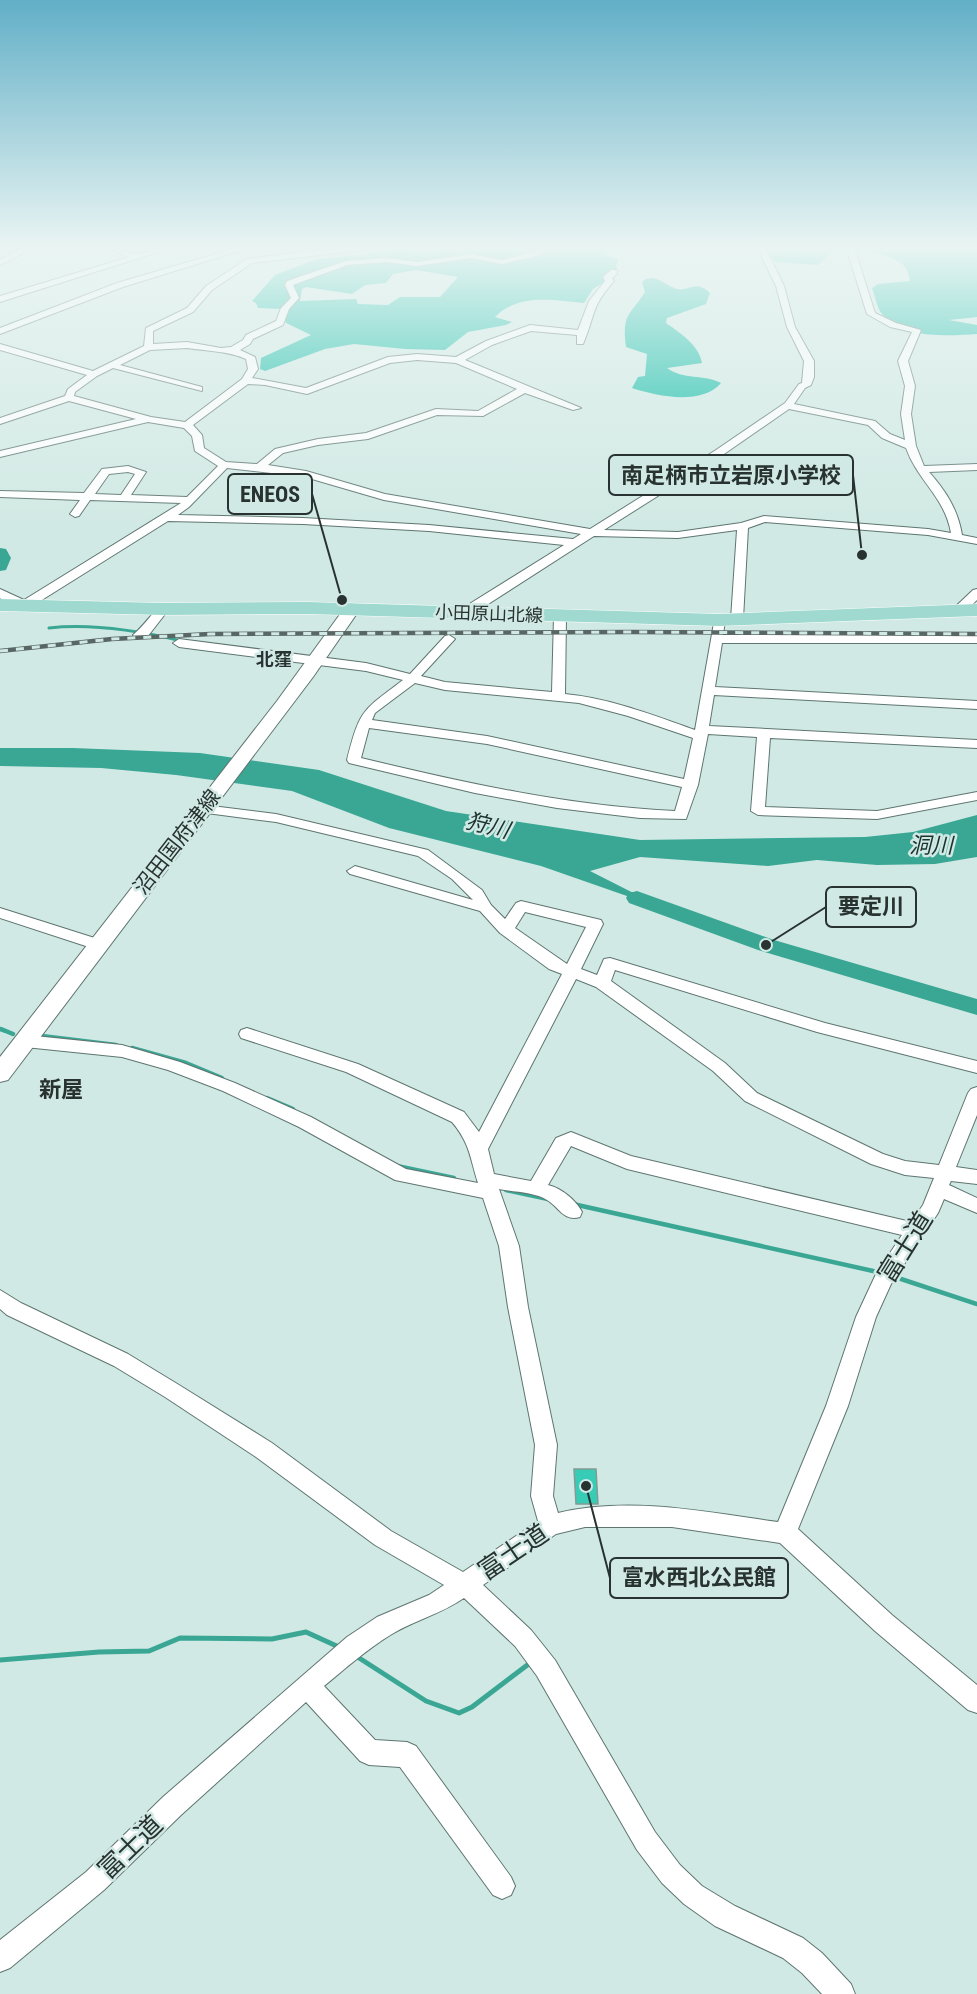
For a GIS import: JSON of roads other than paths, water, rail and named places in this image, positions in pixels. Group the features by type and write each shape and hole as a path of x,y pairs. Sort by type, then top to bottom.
{"main road":[{"name":"小田原山北線","path":"0,605 163,609 249,606 728,620 968,610"},
{"name":"沼田国府津線","path":"0,1074 204,809 352,609"}],"street":[{"path":"148,340 148,347"},
{"path":"234,350 245,340"},
{"path":"458,360 497,340"},
{"path":"468,613 720,452 788,405 802,386 806,385 809,377 809,361 797,340"},
{"path":"912,340 903,361 910,386 906,414 911,446 921,469 946,502 954,519 957,536"},
{"path":"69,398 71,392 94,374 148,347 187,345 221,351 234,350 250,357 253,369 246,381 187,425"},
{"path":"162,346 220,361"},
{"path":"0,347 94,374"},
{"path":"246,381 266,382 307,392 397,358 458,360 524,389 576,408"},
{"path":"111,365 199,389"},
{"path":"259,467 279,451 318,442 368,436 436,412 480,414 524,389"},
{"path":"0,422 57,400 69,398 150,420 187,425 197,435 199,449 224,465 259,467 324,478 384,497 593,532 678,535 744,526 764,519 957,536 977,541"},
{"path":"788,405 811,412 871,423 886,436 911,446"},
{"path":"0,454 150,420"},
{"path":"0,593 25,605 166,518 189,500 224,465"},
{"path":"921,469 977,467"},
{"path":"75,514 106,471 128,469 141,472 124,498"},
{"path":"0,494 189,500"},
{"path":"166,518 303,521 417,527 575,543"},
{"path":"450,639 413,678 370,711 363,723 354,760 477,789 648,815 681,816 691,785 716,639 728,620 744,526"},
{"path":"968,610 977,593"},
{"path":"139,635 144,633 163,609"},
{"path":"558,698 560,616"},
{"path":"716,639 977,639"},
{"path":"179,643 366,667 445,686 604,705 701,733 764,732 977,744"},
{"path":"708,692 977,705"},
{"path":"363,723 403,726 478,737 691,785"},
{"path":"764,732 758,811 877,815 977,796"},
{"path":"204,809 276,818 423,853 457,876 477,894 485,908 506,929 555,965 602,983 719,1067 751,1097 877,1159 943,1181 977,1206"},
{"path":"355,871 485,908"},
{"path":"479,1149 595,924 521,906 506,929"},
{"path":"0,913 98,945"},
{"path":"602,983 610,963 824,1028 977,1067"},
{"path":"247,1034 352,1068 458,1117 470,1131 479,1149 509,1246 518,1307 546,1445 542,1496 551,1525"},
{"path":"25,1041 122,1051 174,1066 229,1087 305,1122 402,1175 489,1186 536,1189 552,1193 573,1212"},
{"name":"富士道","path":"0,1958 95,1881 172,1806 347,1652 385,1625 437,1603 551,1525 585,1517 672,1516 785,1533 837,1406 866,1317 883,1280 916,1231 943,1181 977,1093"},
{"path":"536,1189 562,1143 571,1139 627,1162 916,1231"},
{"path":"943,1181 977,1177"},
{"path":"0,1298 14,1310 120,1360 172,1391 264,1450 382,1538 465,1585 491,1606 523,1638 546,1668 626,1802 646,1841 671,1874 693,1895 725,1916 793,1948 812,1963 842,1994"},
{"path":"785,1533 802,1544 824,1569 875,1616 977,1701"},
{"path":"307,1685 369,1752 406,1755 502,1886"}],"water":[{"path":"0,748 73,748 200,753 319,770 446,811 640,840 865,837 913,832 977,815 977,857 935,864 877,865 817,860 768,866 640,857 590,871 667,910 541,866 389,828 292,791 176,775 101,768 0,766"}],"waterway":[{"path":"0,553 3,558 0,566"},
{"path":"49,628 116,629 182,641"},
{"path":"637,898 766,945 977,1007"},
{"path":"0,1029 5,1031"},
{"path":"1,1029 13,1034"},
{"path":"42,1036 116,1045"},
{"path":"132,1048 186,1063 222,1078"},
{"path":"267,1098 293,1109"},
{"path":"397,1166 454,1178"},
{"path":"506,1190 548,1199"},
{"path":"573,1204 882,1273"},
{"path":"892,1276 977,1304"},
{"path":"0,1660 99,1652 149,1651 180,1638 272,1639 306,1632 341,1648"},
{"path":"356,1656 426,1701 459,1713 472,1707 530,1663 532,1666"}],"railway":[{"path":"0,651 112,639 210,634 633,632 977,634"}],"place":[{"name":"南足柄市立岩原小学校","path":"862,555"},
{"name":"ENEOS","path":"342,600"},
{"name":"要定川","path":"766,945"},
{"name":"富水西北公民館","path":"586,1486"}],"district":[{"name":"北窪","path":"274,660"},
{"name":"新屋","path":"61,1089"}],"water label":[{"name":"狩川","path":"488,825"},
{"name":"洞川","path":"931,845"}]}
